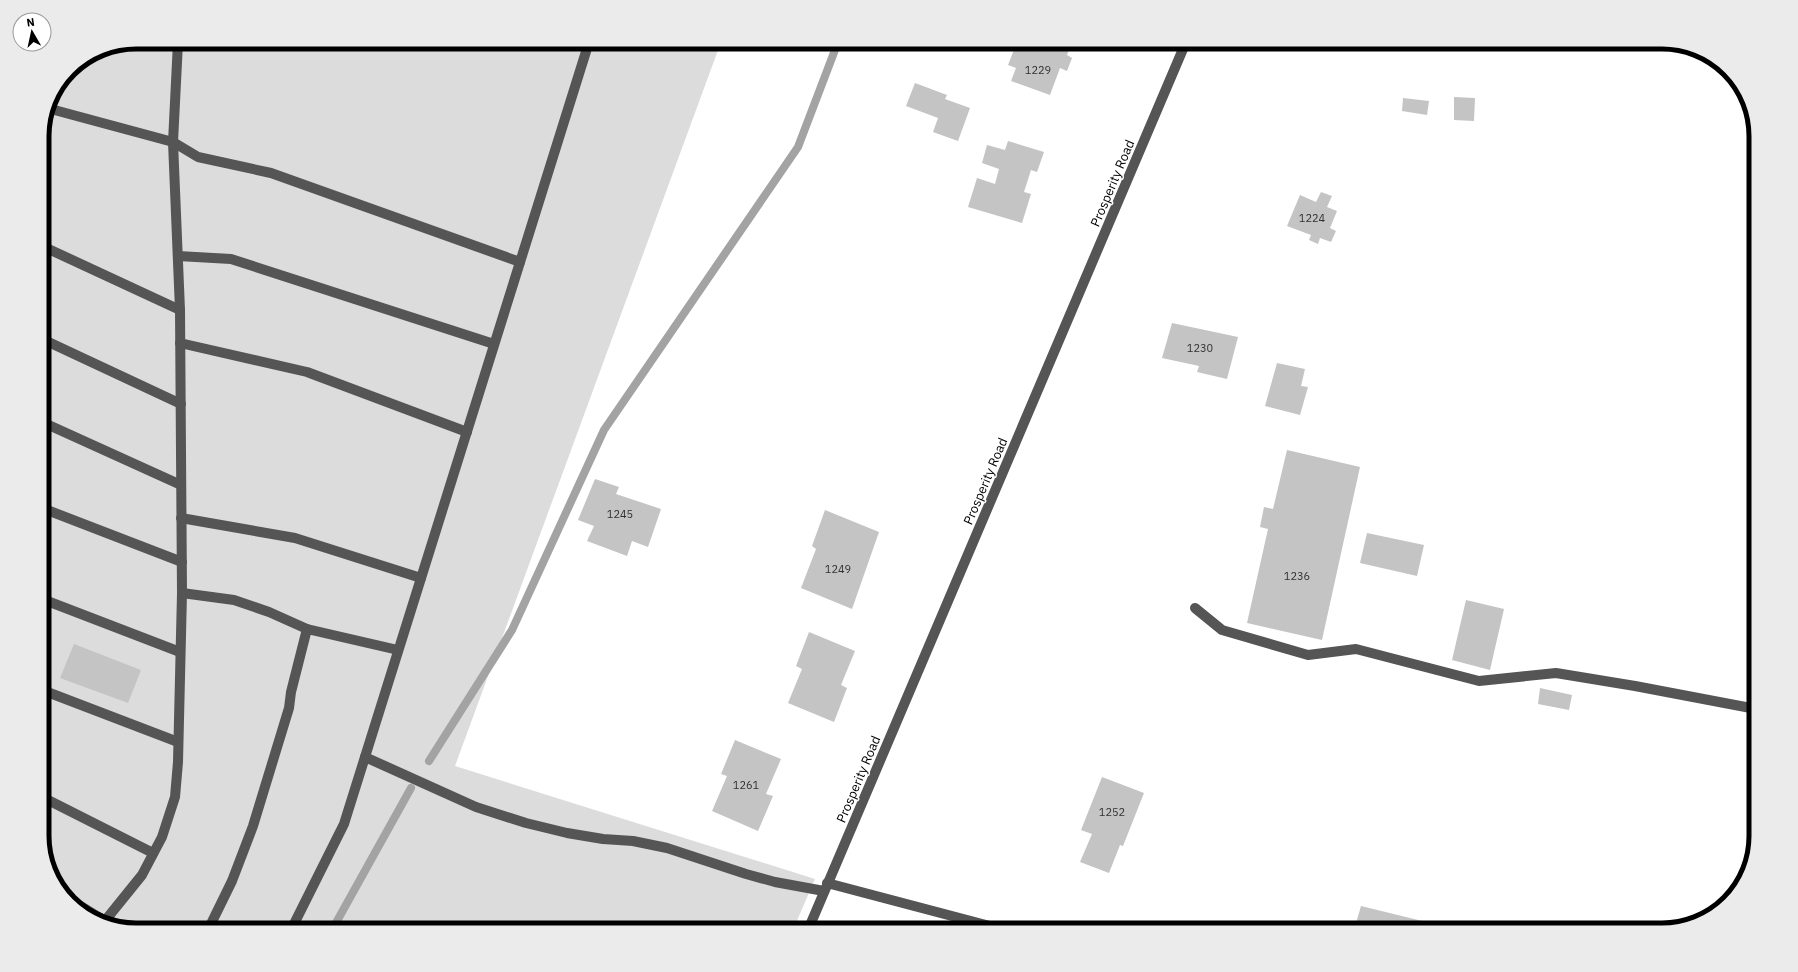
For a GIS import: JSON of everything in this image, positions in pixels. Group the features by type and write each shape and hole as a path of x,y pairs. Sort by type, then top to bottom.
{"street":[{"path":"108,918 142,875 162,837 175,797 182,593 180,310 173,142 178,49"},
{"path":"294,923 344,824 587,49"},
{"name":"Prosperity Road","path":"811,923 1183,49"},
{"path":"54,110 173,142 198,157 272,173 520,262"},
{"path":"49,249 180,310"},
{"path":"178,256 230,259 494,344"},
{"path":"49,342 181,404"},
{"path":"180,343 307,372 467,432"},
{"path":"49,425 181,485"},
{"path":"49,511 182,562"},
{"path":"182,518 295,538 421,578"},
{"path":"182,593 234,600 270,612 307,629 398,650"},
{"path":"49,602 180,652"},
{"path":"1195,608 1222,630 1308,655 1356,649 1478,681 1556,673 1749,708"},
{"path":"211,923 232,881 253,826 289,708 291,692 307,629"},
{"path":"49,693 178,742"},
{"path":"365,757 476,807 526,823 567,833 603,839 633,841 667,848 775,882 826,887 976,923"},
{"path":"49,801 153,853"}],"shaded area":[{"path":"131,49 718,49 455,766 815,879 796,923 131,923 108,918 98,914 79,901 71,893 58,874 51,853 49,841 49,131 52,114 61,93 67,83 79,71 103,56"}],"building":[{"path":"1014,49 1069,49 1067,55 1072,58 1067,71 1060,68 1050,95 1011,81 1016,68 1008,65"},
{"path":"915,83 947,95 945,99 970,108 958,141 933,132 938,118 906,106"},
{"path":"1454,97 1475,98 1474,121 1454,120"},
{"path":"1403,98 1429,101 1427,115 1402,111"},
{"path":"1008,141 1044,152 1037,172 1031,170 1024,192 1031,194 1022,223 968,207 977,178 995,184 999,169 982,163 987,145 1005,150"},
{"path":"1321,192 1332,196 1327,207 1337,211 1330,228 1336,231 1331,242 1320,238 1318,244 1309,240 1311,235 1287,226 1300,195 1316,202"},
{"path":"1172,323 1238,337 1227,379 1197,372 1199,366 1162,358"},
{"path":"1277,363 1305,369 1301,386 1308,387 1300,415 1265,406"},
{"path":"1287,450 1360,467 1322,640 1247,623 1268,529 1260,527 1264,507 1273,509"},
{"path":"595,479 619,487 616,494 661,509 648,547 632,541 627,556 587,541 594,526 578,520"},
{"path":"825,510 879,532 852,609 801,588 816,549 812,546"},
{"path":"1367,533 1424,545 1417,576 1360,563"},
{"path":"1466,600 1504,609 1490,670 1452,660"},
{"path":"809,632 855,651 841,685 847,688 834,722 788,703 802,669 796,666"},
{"path":"74,644 141,670 128,703 60,678"},
{"path":"1540,688 1572,695 1569,710 1538,704"},
{"path":"735,740 781,759 766,794 773,796 758,831 712,811 727,776 721,774"},
{"path":"1102,777 1144,793 1123,846 1120,845 1109,873 1080,862 1092,834 1081,830"},
{"path":"1361,906 1430,923 1356,923"}],"waterway":[{"path":"429,761 512,630 604,430 798,147 835,49"},
{"path":"336,923 411,788"}]}
